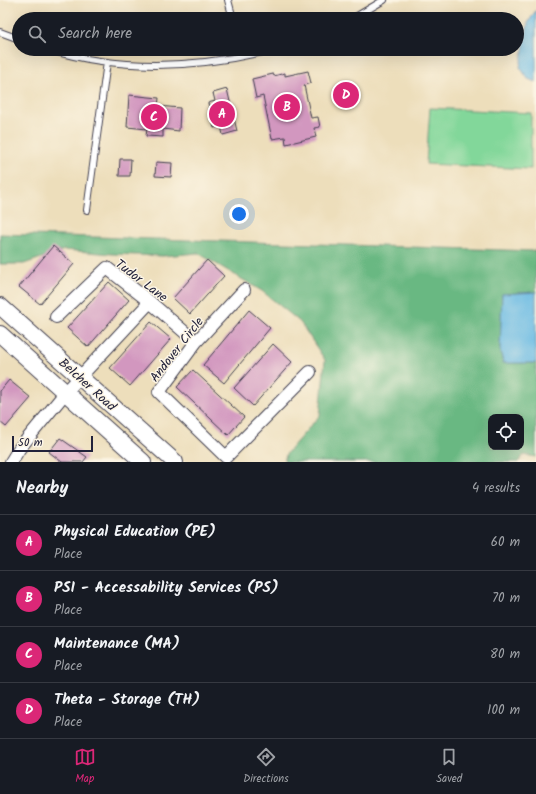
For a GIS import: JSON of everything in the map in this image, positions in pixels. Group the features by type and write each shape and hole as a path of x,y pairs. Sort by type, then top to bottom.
{"main road":[{"name":"Belcher Road","path":"0,306 175,462"},
{"name":"Belcher Road","path":"0,334 143,462"}],"street":[{"name":"Tudor Lane","path":"56,317 107,268 150,302 196,342"},
{"name":"Andover Circle","path":"244,290 196,342 159,392 226,457 310,372"},
{"path":"11,462 19,449 66,392 150,302"}],"lane":[{"path":"228,0 231,12"},
{"path":"364,12 384,0"},
{"path":"0,32 12,36"},
{"path":"73,56 107,62 142,65 200,63 245,56"},
{"path":"87,210 107,62"}],"green space":[{"path":"430,108 531,113 531,169 426,164"},
{"path":"0,234 536,251 536,292 502,294 500,349 503,363 536,363 536,457 524,455 518,462 284,462 286,454 320,415 325,360 300,322 262,291 198,253 163,256 64,250 24,264 0,264"}],"water":[{"path":"536,10 536,82 528,79 520,67 522,56 524,56 524,45 528,23"},
{"path":"536,292 536,363 503,363 500,349 502,294"}],"building":[{"path":"308,71 311,83 304,85 311,118 318,117 320,127 314,128 316,137 286,144 285,137 272,139 263,96 256,98 252,79 273,74 274,76 285,73 285,76"},
{"path":"348,85 355,100 344,105 338,90"},
{"path":"227,89 237,131 223,135 221,126 214,128 208,103 215,101 213,93"},
{"path":"129,95 159,98 158,106 180,108 179,131 163,129 163,137 146,136 147,129 127,127"},
{"path":"120,159 131,159 130,176 119,176"},
{"path":"156,162 172,163 171,177 155,176"},
{"path":"53,246 74,264 40,304 19,287"},
{"path":"207,260 224,276 190,314 173,298"},
{"path":"109,282 129,300 88,347 67,328"},
{"path":"249,310 270,328 224,383 203,365"},
{"path":"151,322 171,339 130,386 110,368"},
{"path":"273,344 292,362 253,406 234,388"},
{"path":"193,370 244,417 228,435 177,387"},
{"path":"9,380 31,398 6,427 0,422 0,391"},
{"path":"60,438 87,457 83,462 62,462 49,452"}],"place":[{"name":"Theta - Storage (TH)","path":"346,95"},
{"name":"PSI - Accessability Services (PS)","path":"287,107"},
{"name":"Physical Education (PE)","path":"222,114"},
{"name":"Maintenance (MA)","path":"154,117"}]}
